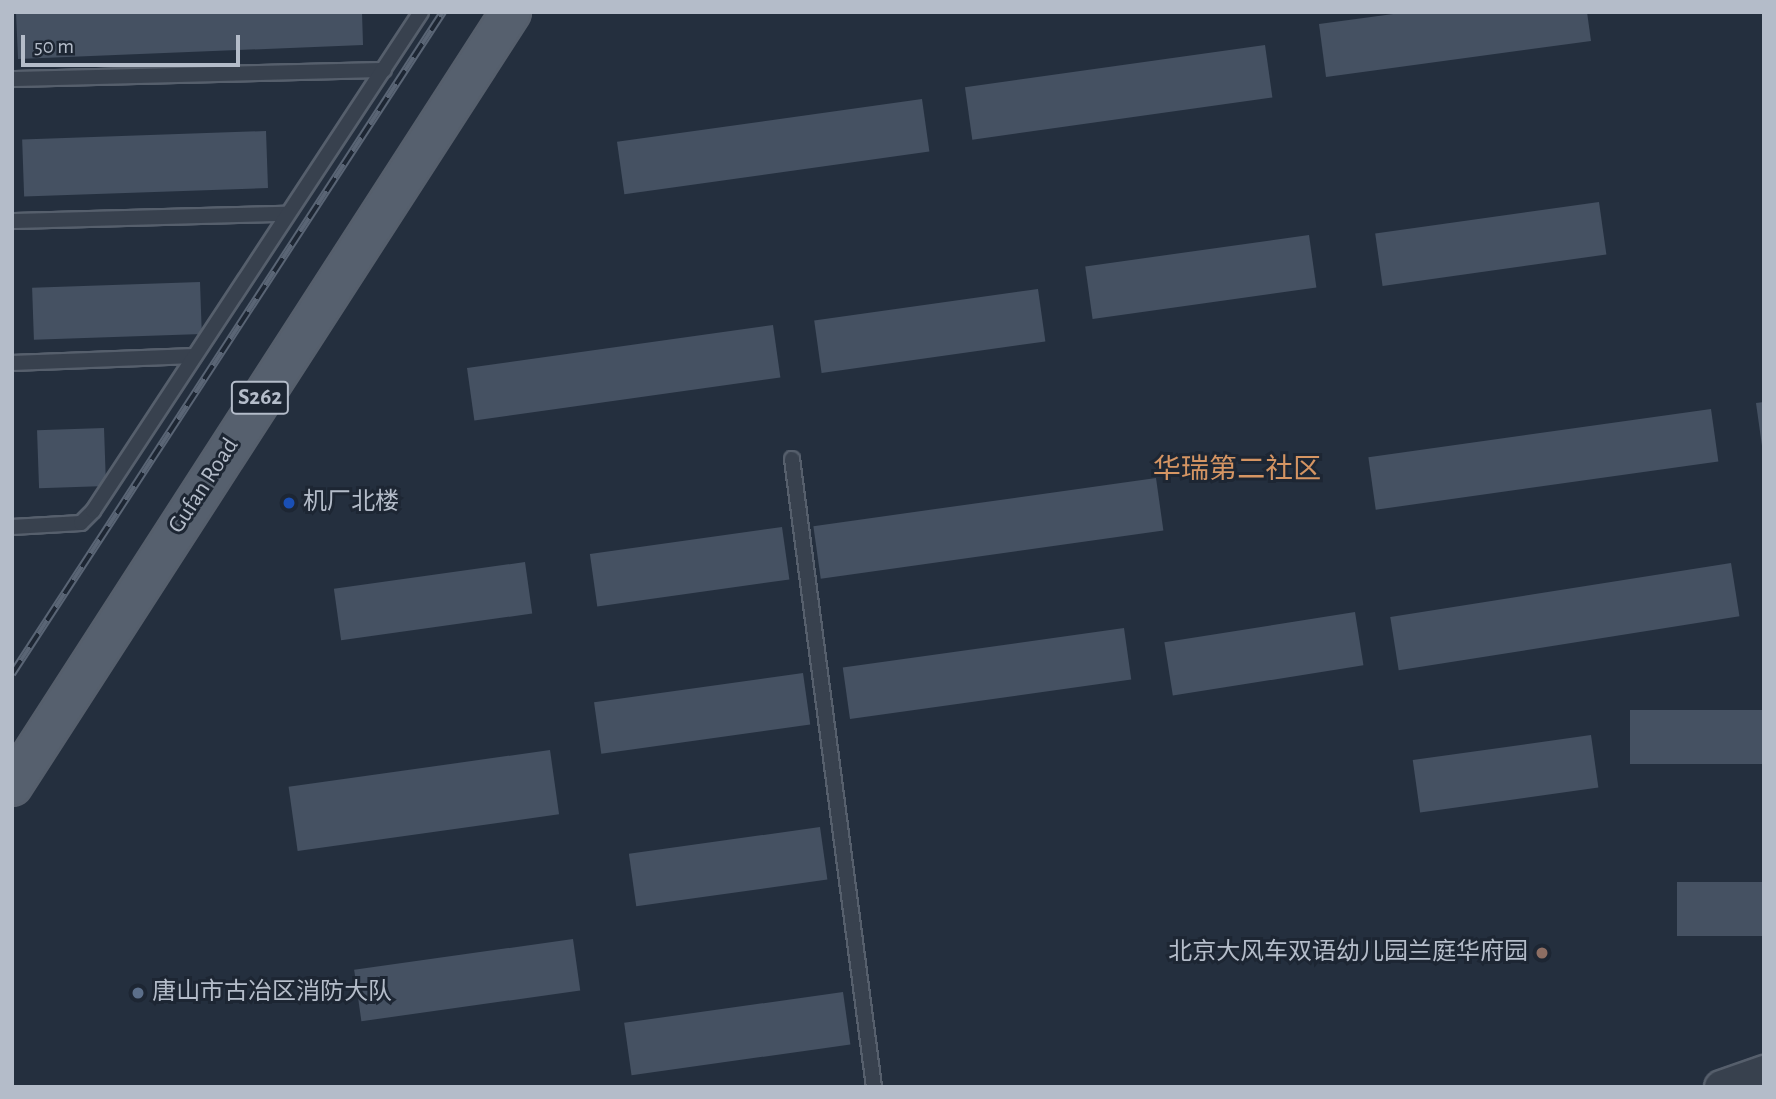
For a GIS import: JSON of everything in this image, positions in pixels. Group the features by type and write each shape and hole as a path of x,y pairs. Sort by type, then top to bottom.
{"main road":[{"name":"Gufan Road","path":"12,786 511,12"}],"street":[{"path":"1721,1087 1764,1072"}],"lane":[{"path":"12,527 81,523 93,511 421,12"},
{"path":"12,79 384,70"},
{"path":"12,221 287,214"},
{"path":"12,363 194,356"},
{"path":"792,459 874,1087"}],"building":[{"path":"16,12 362,12 363,45 18,59"},
{"path":"1408,12 1587,12 1591,41 1326,77 1319,24"},
{"path":"1265,45 1272,97 972,140 965,87"},
{"path":"922,99 929,151 624,194 617,142"},
{"path":"266,131 268,188 24,196 22,140"},
{"path":"1599,202 1606,254 1383,286 1375,233"},
{"path":"1309,235 1316,287 1093,319 1085,266"},
{"path":"200,282 202,334 34,340 32,288"},
{"path":"1038,289 1045,341 822,373 814,320"},
{"path":"773,325 780,377 474,420 467,368"},
{"path":"1764,402 1764,446 1762,446 1756,403"},
{"path":"1711,409 1718,461 1376,510 1368,457"},
{"path":"104,428 106,486 39,488 37,430"},
{"path":"1156,478 1163,530 821,579 813,526"},
{"path":"782,527 789,579 597,606 590,554"},
{"path":"525,562 532,613 341,640 334,589"},
{"path":"1731,563 1739,616 1399,670 1390,617"},
{"path":"1355,612 1363,665 1173,696 1164,642"},
{"path":"1124,628 1131,679 850,719 843,668"},
{"path":"803,673 810,724 601,754 594,702"},
{"path":"1630,710 1764,710 1764,764 1630,764"},
{"path":"1591,735 1598,787 1420,813 1413,760"},
{"path":"550,750 559,814 298,851 289,787"},
{"path":"820,827 827,879 636,906 629,854"},
{"path":"1677,882 1764,882 1764,936 1677,936"},
{"path":"573,939 580,990 361,1021 354,970"},
{"path":"843,992 850,1044 632,1075 624,1023"}],"railway":[{"path":"12,674 443,12"}],"place":[{"name":"机厂北楼","path":"289,503"},
{"name":"北京大风车双语幼儿园兰庭华府园","path":"1542,953"},
{"name":"唐山市古冶区消防大队","path":"138,993"}],"district":[{"name":"华瑞第二社区","path":"1237,470"}]}
